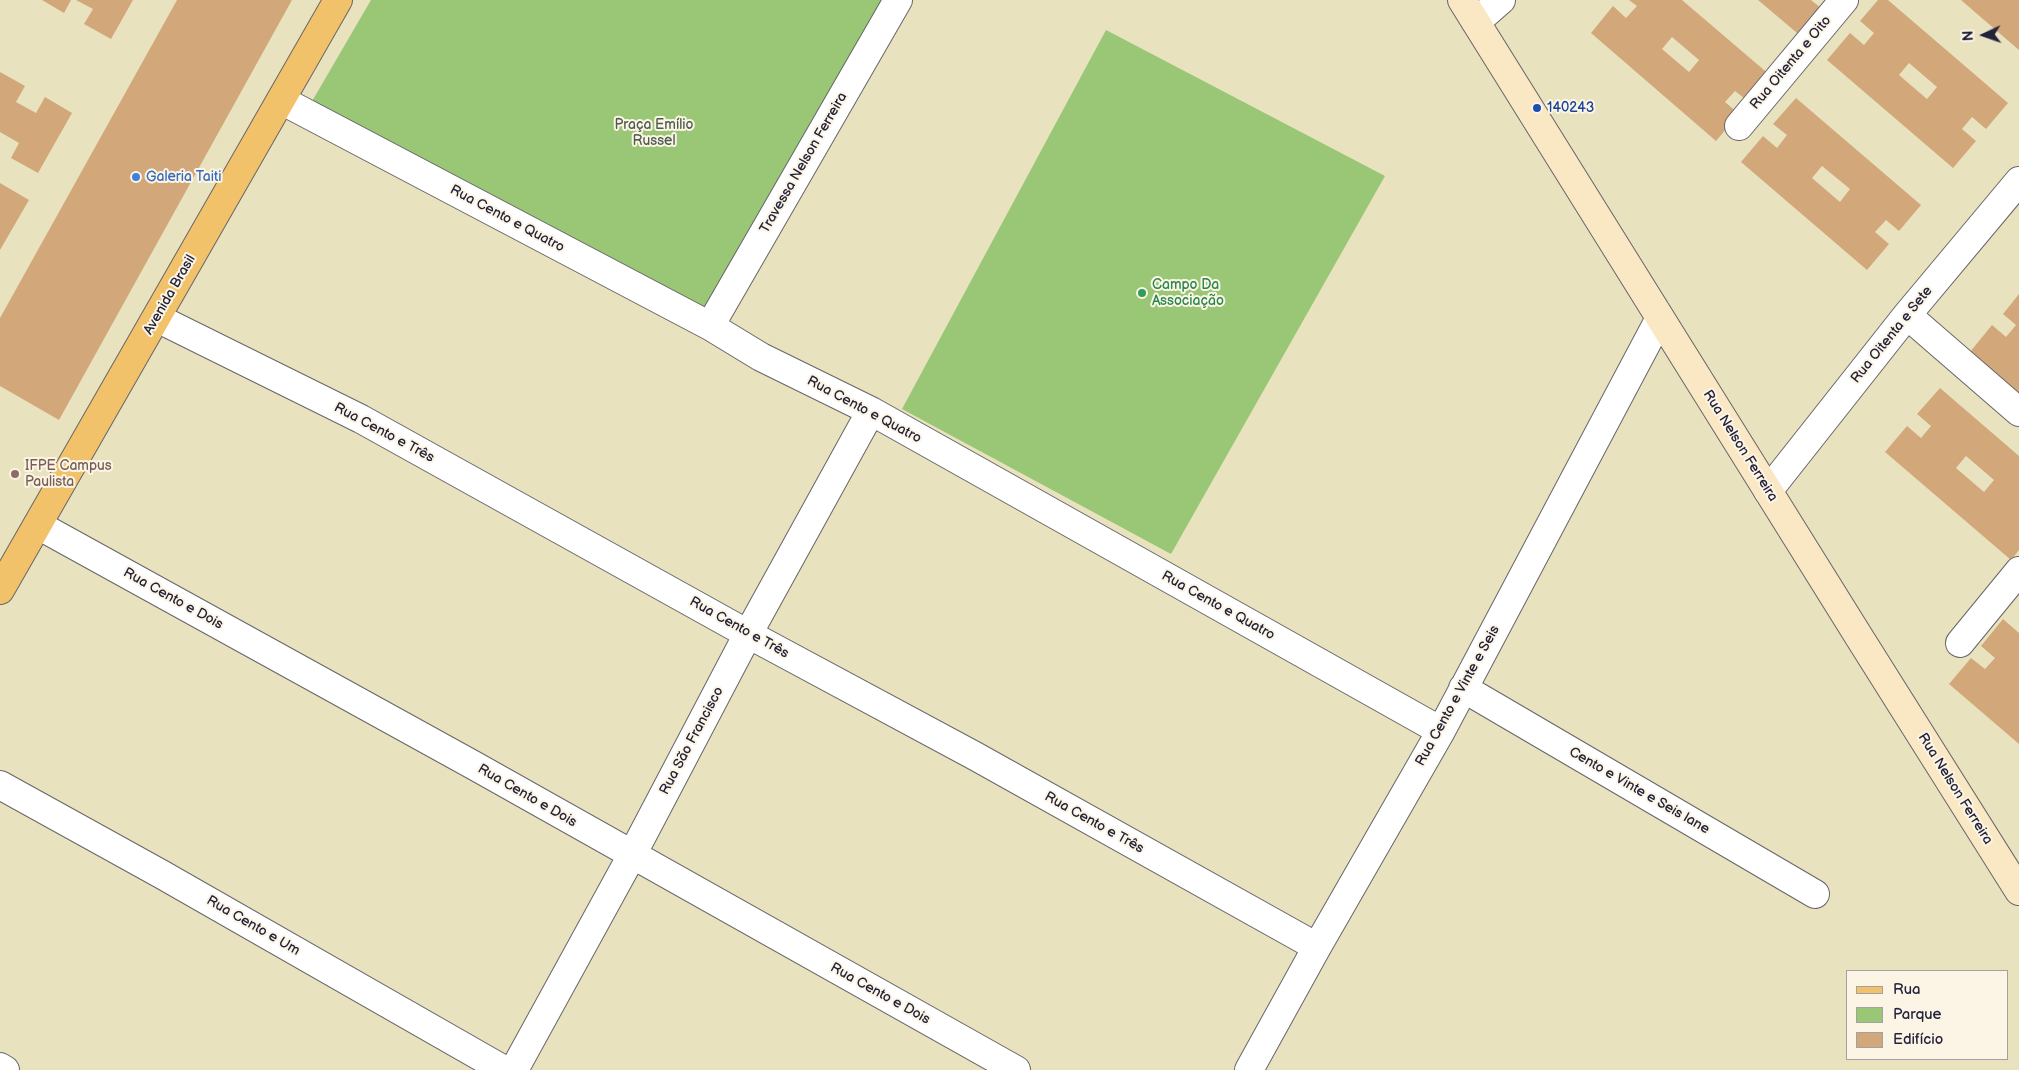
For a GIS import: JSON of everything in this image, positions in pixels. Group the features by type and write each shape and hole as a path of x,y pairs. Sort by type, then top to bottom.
{"main road":[{"name":"Avenida Brasil","path":"0,590 338,0"},
{"name":"Rua Nelson Ferreira","path":"1462,0 2019,891"}],"street":[{"name":"Travessa Nelson Ferreira","path":"710,326 898,0"},
{"path":"1476,22 1501,0"},
{"name":"Rua Oitenta e Oito","path":"1739,126 1844,0"},
{"name":"Rua Cento e Quatro","path":"281,100 710,326 762,357 872,412 1441,731"},
{"name":"Rua Oitenta e Sete","path":"1768,491 1907,315 2019,181"},
{"path":"1907,315 2019,412"},
{"name":"Rua Cento e Três","path":"157,318 362,419 748,634 975,756 1317,947"},
{"name":"Rua Cento e Vinte e Seis","path":"1249,1070 1441,731 1660,318"},
{"name":"Rua São Francisco","path":"514,1070 632,855 748,634 872,412"},
{"name":"Rua Cento e Dois","path":"38,524 457,756 1016,1070"},
{"path":"1960,644 2019,571"},
{"name":"Cento e Vinte e Seis lane","path":"1463,688 1815,894"},
{"name":"Rua Cento e Um","path":"0,785 161,874 504,1070"},
{"path":"0,1067 5,1070"}],"green space":[{"name":"Praça Emílio Russel","path":"371,0 885,0 705,309 311,103"},
{"name":"Campo Da Associação","path":"1106,30 1385,176 1171,554 902,409"}],"building":[{"path":"42,0 71,0 64,13"},
{"path":"76,0 133,0 111,39 84,24 93,9"},
{"name":"Galeria Taiti","path":"177,0 292,0 59,420 0,386 0,318"},
{"path":"1629,0 1682,0 1771,76 1749,102 1735,91 1725,102 1739,114 1716,141 1591,33 1613,6 1626,18 1637,6","holes":["1672,37 1699,60 1689,72 1662,49"]},
{"path":"1758,0 1811,0 1826,12 1803,38"},
{"path":"1878,0 1888,0 2008,103 1986,129 1972,117 1962,129 1976,141 1953,168 1827,60 1850,33 1864,45 1874,33 1860,21","holes":["1909,63 1937,87 1927,99 1899,75"]},
{"path":"1961,0 2019,0 2019,50 1976,13"},
{"path":"0,72 25,86 16,102 36,113 45,97 72,113 38,173 11,158 19,143 0,132"},
{"path":"1796,98 1921,205 1899,231 1886,220 1875,232 1889,244 1867,270 1741,162 1763,136 1777,148 1787,135 1773,124","holes":["1822,166 1850,189 1840,202 1812,178"]},
{"path":"0,183 29,200 0,250"},
{"path":"2019,294 2019,394 1970,352 1992,325 2006,337 2016,325 2003,314"},
{"path":"1940,388 2019,456 2019,550 2011,560 1885,452 1907,426 1921,438 1931,426 1917,414","holes":["1966,456 1994,480 1984,492 1956,468"]},
{"path":"2003,619 2019,633 2019,744 1949,684 1971,658 1985,669 1995,658 1981,646"}],"place":[{"name":"140243","path":"1537,108"},
{"name":"Galeria Taiti","path":"136,177"},
{"name":"Campo Da Associação","path":"1142,293"},
{"name":"IFPE Campus Paulista","path":"15,474"}]}
